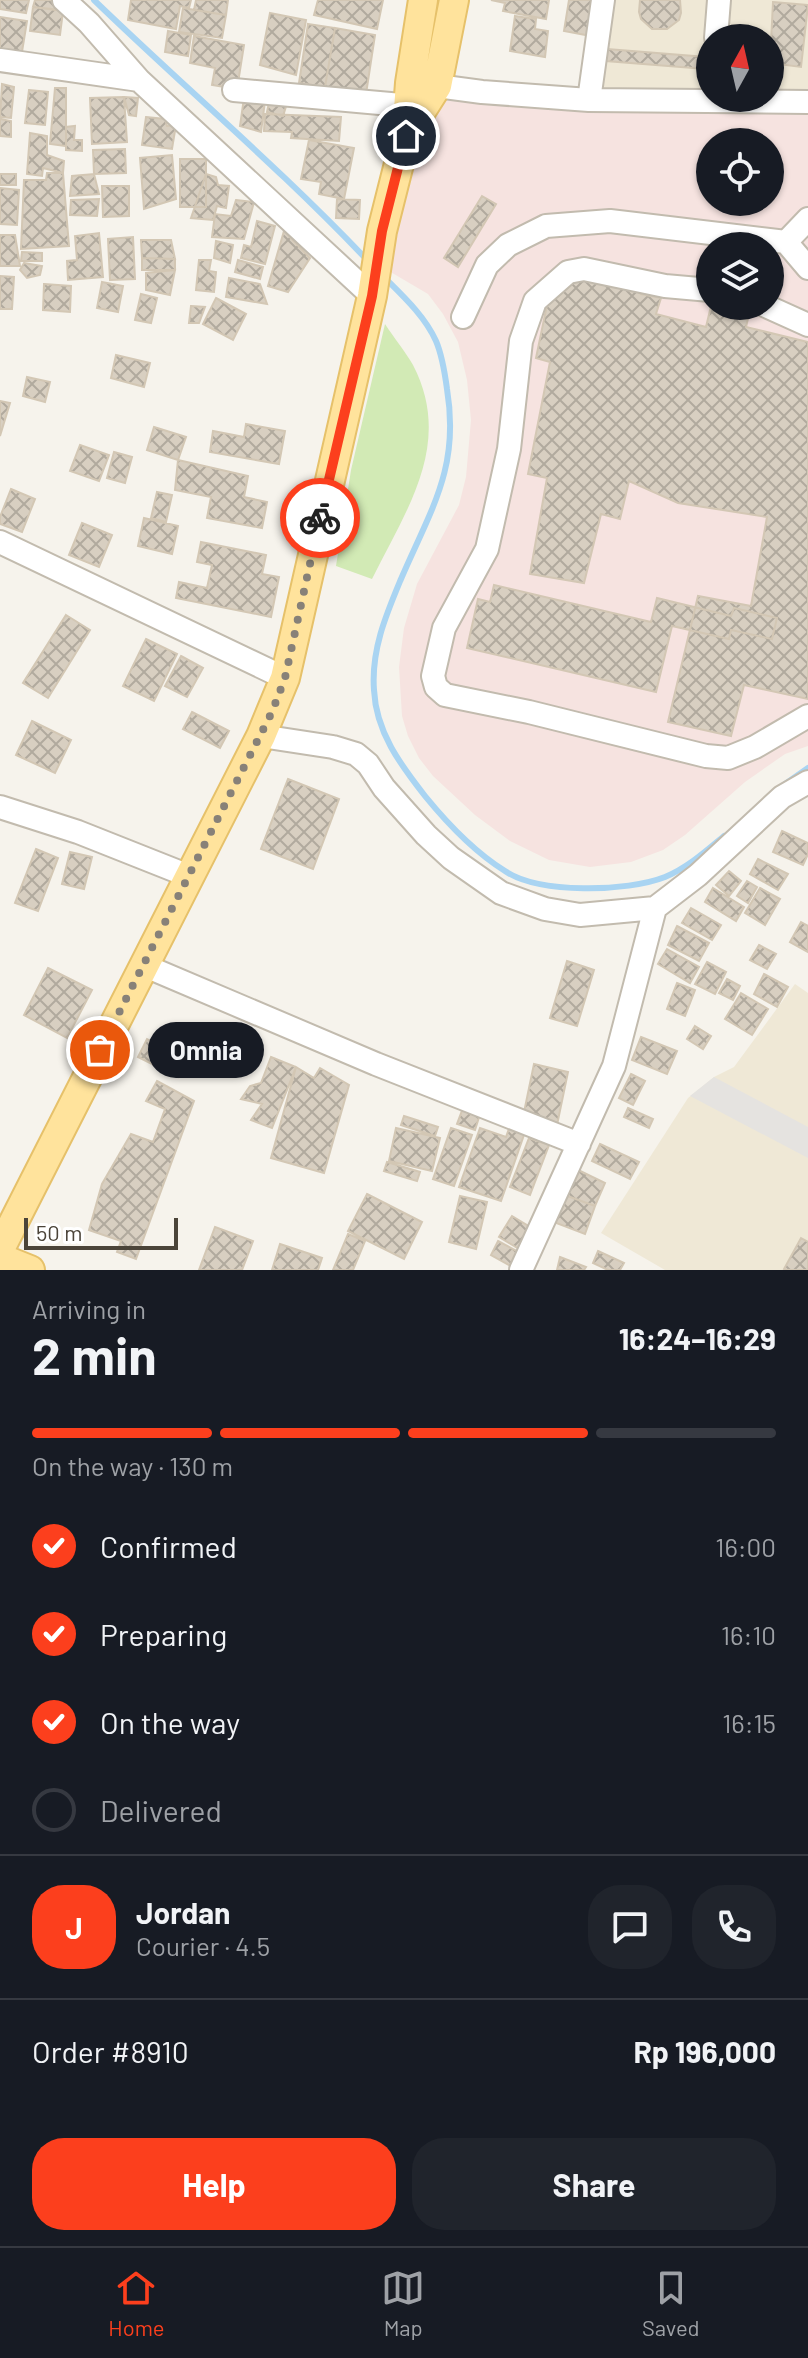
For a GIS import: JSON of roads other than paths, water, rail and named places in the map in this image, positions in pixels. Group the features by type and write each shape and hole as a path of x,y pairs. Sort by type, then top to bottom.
{"main road":[{"path":"420,95 423,0"},
{"path":"0,1249 261,736 285,678 372,293 382,231 406,136 454,0"},
{"path":"0,1258 30,1270"}],"street":[{"path":"64,0 94,10 139,80 372,293"},
{"path":"589,100 603,0"},
{"path":"717,24 719,0"},
{"path":"0,60 139,80"},
{"path":"234,90 420,95 482,92 589,100 696,99"},
{"path":"784,101 808,102"},
{"path":"786,242 808,219"},
{"path":"463,317 487,265 508,245 546,226 610,221 786,242 808,268"},
{"path":"696,289 665,286 584,269 568,272 535,301 521,341 509,449 487,549 444,628 433,676 436,687 445,695 529,712 706,756 728,758 741,753 808,716"},
{"path":"784,314 808,325"},
{"path":"0,542 285,678"},
{"path":"261,736 333,747 356,754 368,764 384,788 426,835 451,858 501,893 545,909 580,915 655,908 707,867 782,797 808,782"},
{"path":"0,807 78,832 189,876"},
{"path":"521,1270 614,1066 655,908"},
{"path":"143,965 376,1064 579,1144"}],"waterway":[{"path":"94,0 268,162 369,262"},
{"path":"383,276 419,314 436,341 444,371 450,417 450,442 440,487 390,606 375,661 374,690 379,720 398,759 452,827 473,846 505,871 539,884 607,888 649,882 681,869 724,836"},
{"path":"778,789 808,768"}],"place":[{"name":"Omnia","path":"100,1050"}]}
